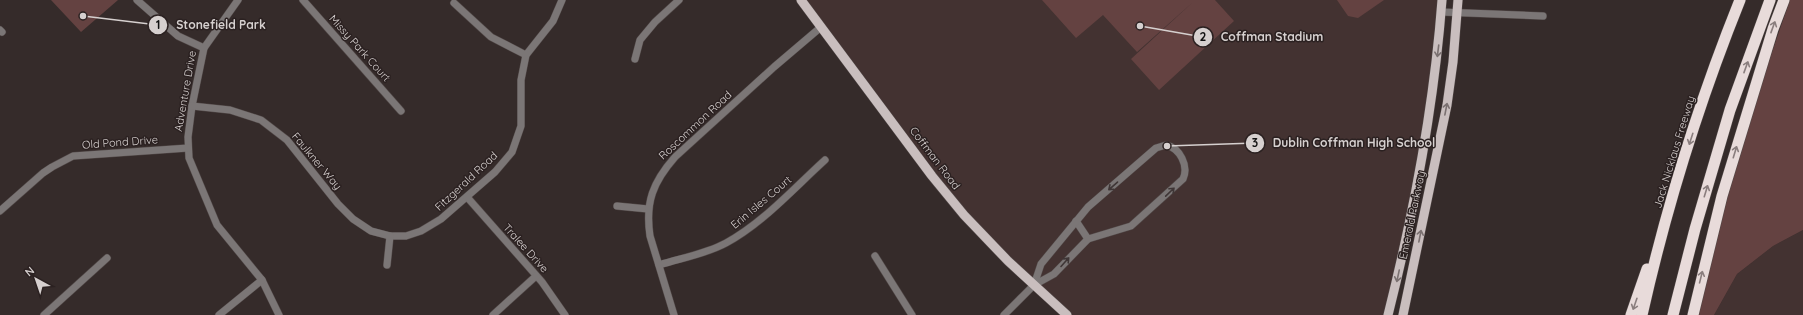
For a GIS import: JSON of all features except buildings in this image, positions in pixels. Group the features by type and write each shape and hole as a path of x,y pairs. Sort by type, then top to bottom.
{"highway":[{"name":"Jack Nicklaus Freeway","path":"1642,315 1675,187 1724,39 1740,0"},
{"path":"1673,315 1695,229 1730,110 1770,0"},
{"path":"1693,315 1722,196 1773,29 1784,0"},
{"path":"1631,315 1675,187"}],"main road":[{"name":"Coffman Road","path":"801,0 936,181 964,215 1008,261 1068,315"},
{"name":"Emerald Parkway","path":"1388,315 1430,112 1439,41 1442,0"},
{"name":"Emerald Parkway","path":"1403,315 1447,105 1458,0"}],"street":[{"path":"137,0 178,36 204,48"},
{"name":"Adventure Drive","path":"238,0 204,48 192,106 188,137 189,158 217,225 262,280 280,315"},
{"name":"Missy Park Court","path":"303,0 401,111"},
{"name":"Fitzgerald Road","path":"390,236 406,236 422,231 441,219 495,172 512,152 521,126 521,80 526,55 553,21 562,0"},
{"path":"635,59 640,40 655,22 678,0"},
{"path":"454,3 491,37 526,55"},
{"path":"1441,12 1543,16"},
{"name":"Roscommon Road","path":"674,315 650,236 648,209 654,187 663,171 675,156 821,27"},
{"name":"Faulkner Way","path":"192,106 230,110 261,120 287,140 338,204 353,220 371,231 390,236"},
{"path":"1004,315 1034,285 1054,274 1088,239 1121,230 1136,223 1183,179 1186,171 1184,162 1169,146 1158,146 1088,208 1076,221 1041,264 1034,285"},
{"name":"Old Pond Drive","path":"0,212 52,166 73,156 188,148"},
{"name":"Erin Isles Court","path":"659,265 718,247 747,231 825,160"},
{"name":"Tralee Drive","path":"467,197 536,276 565,315"},
{"path":"617,206 648,209"},
{"path":"1076,221 1088,239"},
{"path":"387,265 390,236"},
{"path":"875,256 912,315"},
{"path":"44,315 107,258"},
{"path":"493,315 536,276"},
{"path":"219,315 262,280"}],"shaded area":[{"path":"51,0 118,0 81,32"},
{"path":"801,0 1442,0 1439,41 1388,315 1067,315 983,236"},
{"path":"1042,0 1215,0 1234,21 1159,90 1131,59 1193,2 1137,52 1103,15 1076,38"},
{"path":"1337,0 1384,0 1358,18 1348,16"},
{"path":"1790,0 1803,0 1803,230 1773,246 1737,274 1714,315 1697,315 1713,245 1748,121"},
{"path":"1803,230 1803,315 1714,315 1737,274 1773,246"}],"place":[{"name":"Stonefield Park","path":"83,16"},
{"name":"Coffman Stadium","path":"1140,26"},
{"name":"Dublin Coffman High School","path":"1167,146"}]}
